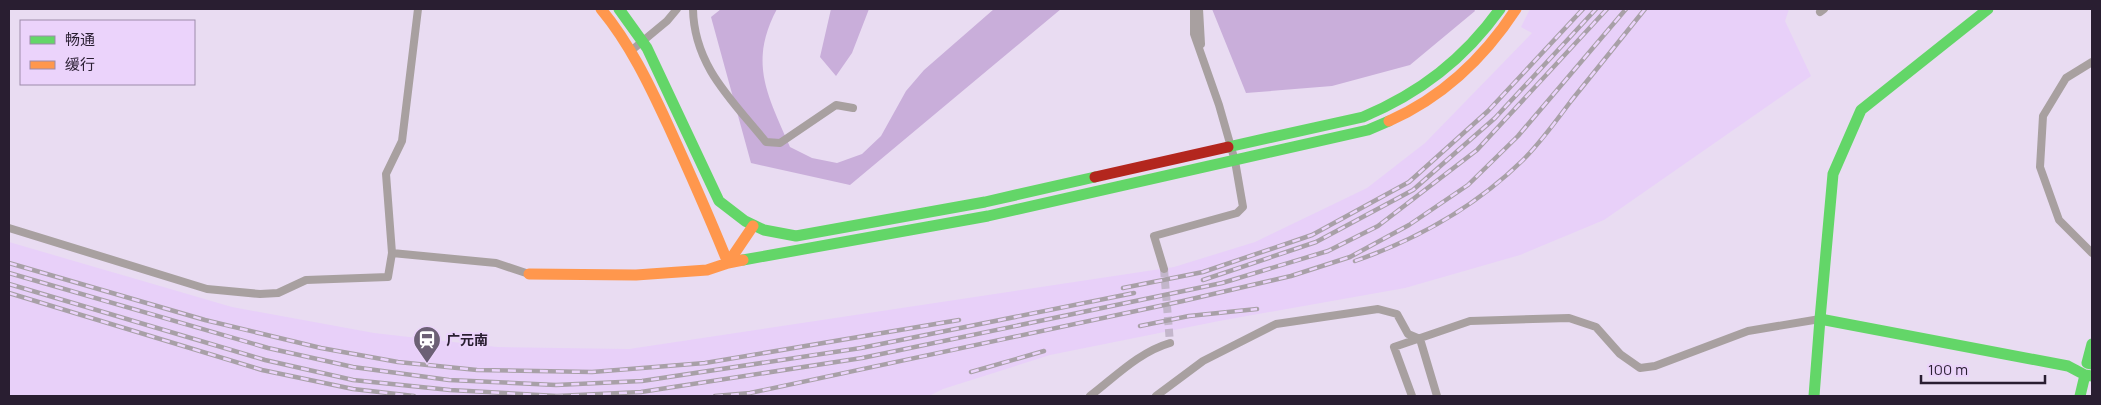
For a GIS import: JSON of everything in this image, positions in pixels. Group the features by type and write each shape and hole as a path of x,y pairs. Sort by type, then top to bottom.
{"main road":[{"path":"601,9 620,31 632,50 704,201 728,263"},
{"path":"619,9 642,41 719,201 734,215 752,226 774,233 796,236 985,202 1345,122 1397,103 1428,84 1457,61 1482,34 1500,9"},
{"path":"529,274 636,275 707,270 728,263 988,216 1349,136 1386,124 1420,106 1452,84 1480,58 1516,9"},
{"path":"1814,396 1833,174 1861,110 1988,9"},
{"path":"728,263 752,226"},
{"path":"1820,318 2068,366 2089,376 2080,396"},
{"path":"2068,366 2090,363 2092,344"}],"street":[{"path":"9,228 207,289 260,294 278,293 306,280 388,277 392,253 386,174 402,141 418,9"},
{"path":"632,50 667,21 676,9"},
{"path":"693,9 696,40 705,64 766,142 780,143 836,105 853,108"},
{"path":"1164,270 1154,236 1236,213 1243,207 1235,161 1204,59 1194,34 1194,9"},
{"path":"1200,9 1199,32 1204,59"},
{"path":"2092,62 2066,78 2043,116 2040,167 2059,220 2092,253"},
{"path":"392,253 496,263 529,274"},
{"path":"1156,396 1203,361 1276,324 1386,310 1397,314 1408,334 1420,339"},
{"path":"1412,396 1394,348 1470,321 1568,318 1596,326 1620,354 1640,368 1655,366 1748,331 1820,318"},
{"path":"1420,339 1437,396"},
{"path":"1090,396 1141,356 1155,348 1170,344"}],"shaded area":[{"path":"721,9 777,9 768,28 763,63 764,79 775,112 790,147 812,158 837,163 862,154 881,136 906,91 924,70 994,9 1061,9 850,185 751,163 711,17"},
{"path":"831,9 869,9 852,53 836,76 820,57"},
{"path":"1212,9 1474,9 1475,11 1410,65 1332,86 1246,93"},
{"path":"1530,9 1789,9 1785,21 1811,76 1604,220 1520,255 1405,288 1219,321 1050,355 943,389 929,396 9,396 9,242 232,307 374,333 497,347 629,349 1174,267 1255,242 1367,188 1425,143 1532,33 1521,27"}],"tunnel":[{"path":"1164,269 1170,343"}],"railway":[{"path":"1123,288 1203,272 1312,235 1409,182 1488,111 1583,9"},
{"path":"1203,280 1316,242 1413,190 1495,118 1596,9"},
{"path":"9,284 265,360 353,380 450,390 557,396 641,392 862,358 1222,283 1328,251 1378,226 1477,150 1607,9"},
{"path":"715,396 750,393 1183,301 1291,276 1350,257 1409,225 1468,185 1518,136 1626,9"},
{"path":"1355,261 1401,243 1445,220 1505,177 1542,139 1645,9"},
{"path":"9,263 205,320 321,348 398,362 477,370 592,372 705,363 959,320"},
{"path":"9,273 268,348 353,367 449,380 556,385 642,381 861,348 1134,293"},
{"path":"9,293 262,370 353,389 414,396"},
{"path":"1140,326 1189,316 1257,309"},
{"path":"971,372 1044,351"}],"traffic: fast":[{"path":"619,9 647,48 719,201 745,221 764,230 796,236 985,202 1095,177"},
{"path":"1228,147 1363,117 1384,108 1422,85 1456,59 1500,9"},
{"path":"1820,319 1833,174 1861,110 1988,9"},
{"path":"743,260 988,216 1368,130 1389,121"},
{"path":"1814,396 1820,319 2068,366 2085,375"},
{"path":"2092,344 2087,363 2092,364"},
{"path":"2080,396 2085,375 2092,376"}],"traffic: slow":[{"path":"601,9 630,50 646,80 684,159 728,263 743,260"},
{"path":"1389,121 1427,100 1461,74 1490,44 1516,9"},
{"path":"529,274 636,275 707,270 728,263 753,226"}],"traffic: jam":[{"path":"1095,177 1228,147"}],"place":[{"name":"广元南","path":"427,364"}]}
